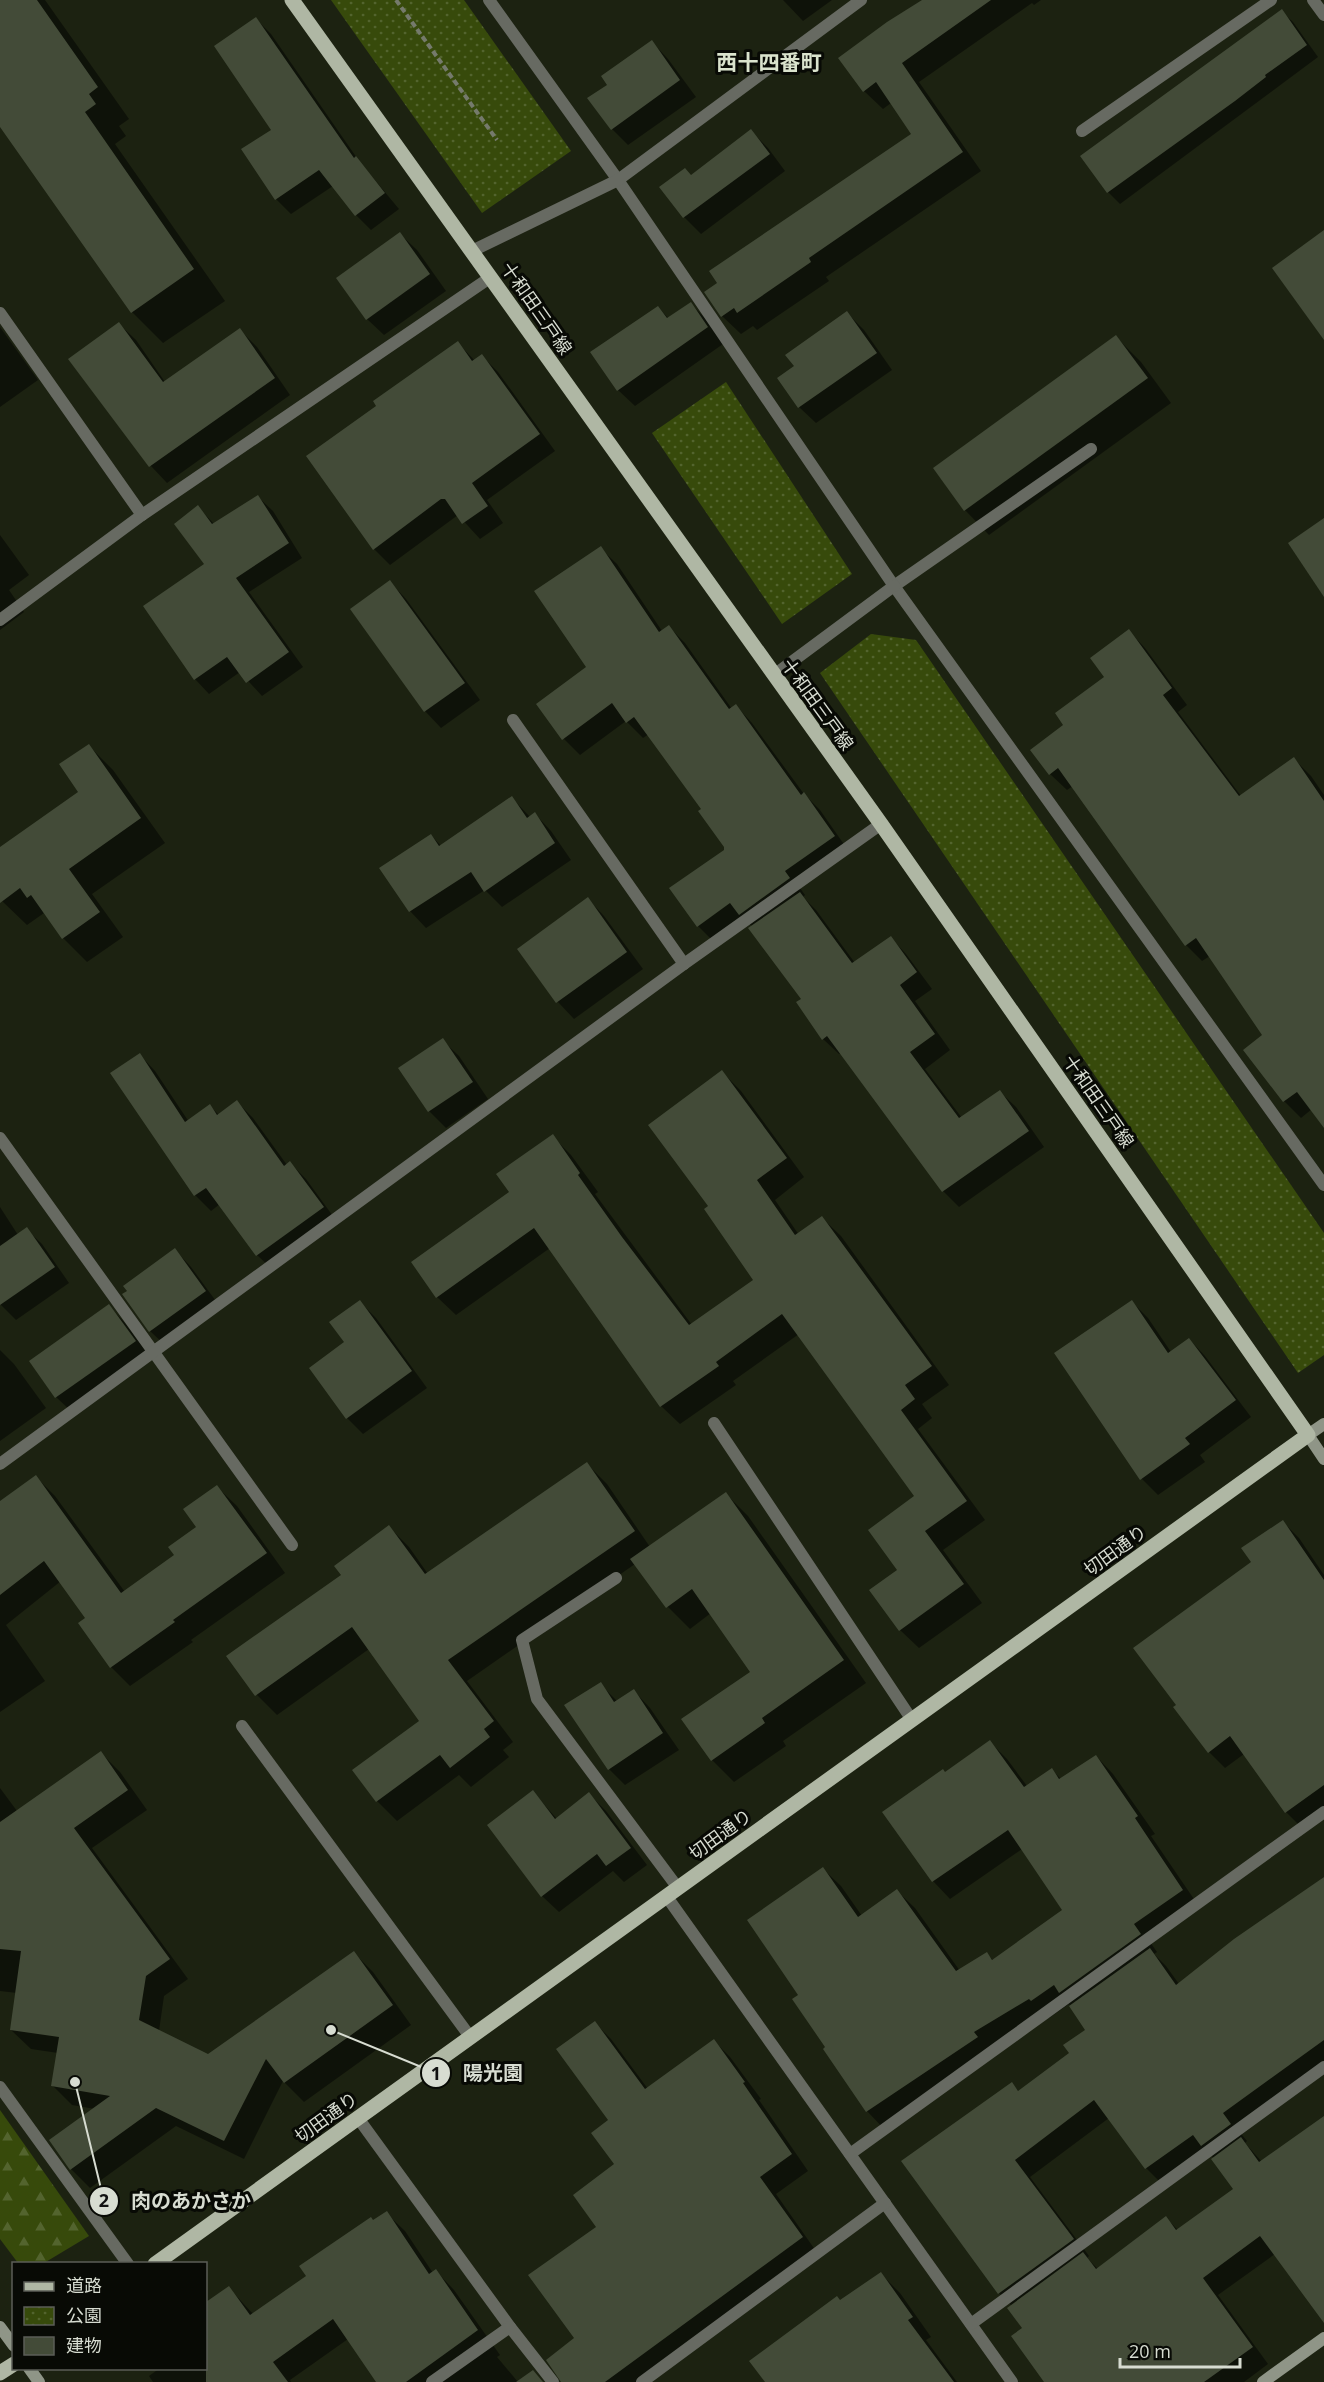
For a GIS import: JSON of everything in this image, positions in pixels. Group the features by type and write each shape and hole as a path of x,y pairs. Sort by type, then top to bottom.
{"main road":[{"name":"十和田三戸線","path":"292,0 880,824 1308,1435"},
{"name":"切田通り","path":"158,2262 1308,1435"}],"street":[{"path":"489,0 618,180 894,586 1324,1185"},
{"path":"472,251 618,180 861,0"},
{"path":"1082,131 1271,0"},
{"path":"1313,0 1324,15"},
{"path":"0,620 142,515 491,277"},
{"path":"0,313 142,515"},
{"path":"774,675 894,586 1091,449"},
{"path":"513,720 684,964"},
{"path":"0,1464 684,964 880,824"},
{"path":"0,1138 292,1545"},
{"path":"714,1423 912,1720"},
{"path":"1324,1424 1308,1435 1324,1459"},
{"path":"616,1578 522,1640 537,1699 673,1892 850,2154 1012,2382"},
{"path":"242,1726 471,2037"},
{"path":"850,2154 1324,1812"},
{"path":"971,2324 1324,2067"},
{"path":"0,2087 127,2262"},
{"path":"358,2118 510,2327 553,2382"},
{"path":"642,2382 885,2203"},
{"path":"0,2327 12,2343"},
{"path":"432,2382 510,2327"},
{"path":"1263,2382 1324,2338"}],"path":[{"path":"396,0 497,140"}],"green space":[{"path":"331,0 464,0 571,151 482,213"},
{"path":"726,382 852,574 782,624 652,433"},
{"path":"871,634 916,640 1324,1233 1324,1355 1298,1373 820,673"},
{"path":"0,2110 89,2236 46,2262 17,2262 0,2239"}],"building":[{"path":"0,0 37,0 98,87 89,94 96,104 85,112 194,269 131,313 0,127"},
{"path":"922,0 991,0 902,63 963,152 809,258 811,262 737,313 734,308 721,317 704,292 717,283 709,271 911,134 876,82 863,92 838,58"},
{"path":"1282,9 1307,45 1265,75 1266,77 1235,101 1107,193 1080,156"},
{"path":"256,17 354,158 356,156 385,193 355,216 319,170 275,200 241,149 271,130 214,46"},
{"path":"652,40 680,80 611,130 587,98 607,85 601,76"},
{"path":"751,129 770,154 683,218 659,187 685,168 691,175"},
{"path":"1324,230 1324,340 1272,268"},
{"path":"400,232 430,274 366,320 336,278"},
{"path":"691,302 708,327 617,391 590,352 658,306 667,318"},
{"path":"847,311 877,353 798,408 777,378 794,366 785,355"},
{"path":"119,322 163,382 240,328 275,378 149,467 68,359"},
{"path":"1116,335 1148,378 964,511 933,468"},
{"path":"458,341 472,361 482,354 540,434 472,483 488,506 462,524 445,499 441,499 373,550 306,456 376,406 373,401"},
{"path":"258,495 289,543 236,578 289,652 246,683 227,657 194,680 143,606 204,564 174,524 198,505 212,524"},
{"path":"1324,518 1324,597 1288,543"},
{"path":"601,546 659,632 669,625 729,709 736,704 801,795 804,792 835,836 785,871 790,878 739,915 730,903 697,927 669,888 724,850 724,847 698,811 701,809 634,717 626,723 612,703 562,740 536,704 586,667 534,591"},
{"path":"390,580 465,683 424,712 350,609"},
{"path":"1129,629 1172,688 1163,695 1239,796 1294,757 1324,801 1324,1128 1297,1092 1283,1102 1243,1050 1262,1035 1196,938 1185,946 1058,768 1049,775 1030,750 1063,725 1055,713 1104,677 1090,658"},
{"path":"89,744 141,818 69,869 100,912 62,939 31,895 27,898 20,888 0,903 0,847 78,792 59,764"},
{"path":"512,796 527,818 535,812 555,843 484,892 471,872 409,912 379,868 431,834 439,846"},
{"path":"800,892 852,963 891,936 917,972 900,985 935,1034 910,1052 959,1118 1000,1090 1029,1131 942,1192 827,1036 822,1040 796,1002 801,999 748,928"},
{"path":"588,897 627,952 556,1003 517,949"},
{"path":"443,1038 473,1082 428,1112 398,1068"},
{"path":"140,1053 185,1122 210,1104 217,1115 237,1100 284,1166 290,1161 324,1207 256,1256 206,1188 194,1196 110,1073"},
{"path":"722,1070 787,1158 757,1180 795,1235 822,1216 932,1366 905,1385 915,1399 901,1410 967,1501 925,1531 964,1584 899,1631 869,1590 897,1570 868,1530 914,1496 782,1314 716,1362 719,1366 660,1407 534,1228 436,1298 411,1262 509,1192 496,1174 553,1134 580,1173 578,1175 622,1237 689,1325 753,1280 704,1209 708,1206 648,1125"},
{"path":"27,1227 55,1267 0,1305 0,1246"},
{"path":"175,1248 206,1291 149,1332 122,1294 127,1291 123,1286"},
{"path":"360,1300 412,1371 346,1419 309,1368 344,1342 329,1322"},
{"path":"1132,1300 1168,1353 1189,1338 1236,1400 1185,1438 1190,1444 1140,1480 1054,1353"},
{"path":"109,1304 136,1341 55,1398 29,1361"},
{"path":"587,1462 635,1531 448,1660 494,1721 484,1729 490,1737 450,1768 440,1755 376,1802 352,1770 419,1721 352,1627 255,1696 226,1656 341,1575 334,1566 389,1525 425,1574"},
{"path":"36,1475 121,1593 174,1555 168,1547 196,1527 183,1509 217,1485 267,1553 110,1668 78,1623 85,1618 44,1561 0,1595 0,1501"},
{"path":"726,1492 844,1660 762,1718 765,1723 711,1761 681,1719 750,1672 692,1589 666,1608 630,1559"},
{"path":"1283,1520 1324,1580 1324,1785 1285,1813 1230,1736 1208,1753 1173,1707 1176,1705 1133,1648 1251,1562 1241,1548"},
{"path":"601,1682 614,1702 634,1689 663,1733 608,1770 564,1705"},
{"path":"990,1740 1024,1787 1052,1768 1059,1779 1096,1755 1138,1816 1135,1818 1183,1890 1134,1924 1141,1934 1059,1993 1054,1985 1031,2001 1029,1999 974,2032 978,2037 866,2112 792,1999 798,1995 747,1920 823,1867 858,1917 897,1889 956,1971 987,1952 992,1960 1062,1910 1008,1830 932,1882 882,1812 943,1769 945,1772"},
{"path":"101,1751 128,1790 74,1828 170,1959 146,1976 139,2020 208,2054 354,1951 393,2005 284,2083 266,2059 224,2141 156,2108 70,2170 49,2140 110,2096 51,2086 59,2037 10,2030 21,1951 0,1949 0,1822"},
{"path":"533,1790 555,1819 589,1792 631,1848 606,1866 597,1854 541,1897 487,1825"},
{"path":"1324,1877 1324,2040 1223,2113 1231,2124 1201,2146 1193,2135 1145,2169 1094,2100 1015,2160 1074,2239 998,2294 901,2161 1012,2082 1018,2091 1069,2053 1063,2045 1085,2030 1069,2006 1150,1948 1176,1985 1234,1939"},
{"path":"595,2021 645,2089 714,2039 792,2154 760,2177 803,2237 605,2382 561,2382 546,2360 574,2338 528,2275 596,2227 573,2195 614,2164 591,2133 608,2120 556,2049"},
{"path":"1324,2116 1324,2323 1260,2236 1203,2278 1253,2347 1204,2382 1044,2382 1011,2336 1022,2328 1007,2308 1083,2252 1096,2269 1166,2216 1176,2230 1233,2189 1211,2159 1241,2137 1259,2162"},
{"path":"387,2211 429,2274 436,2269 478,2330 406,2382 376,2382 333,2319 273,2362 288,2382 206,2382 207,2301 229,2286 250,2315 306,2276 299,2266 371,2217 373,2220"},
{"path":"881,2272 913,2317 908,2320 954,2382 765,2382 749,2361 837,2296 840,2300"},
{"path":"533,2370 543,2382 516,2382"}],"place":[{"name":"陽光園","path":"331,2030"},
{"name":"肉のあかさか","path":"75,2082"}],"district":[{"name":"西十四番町","path":"769,62"}]}
